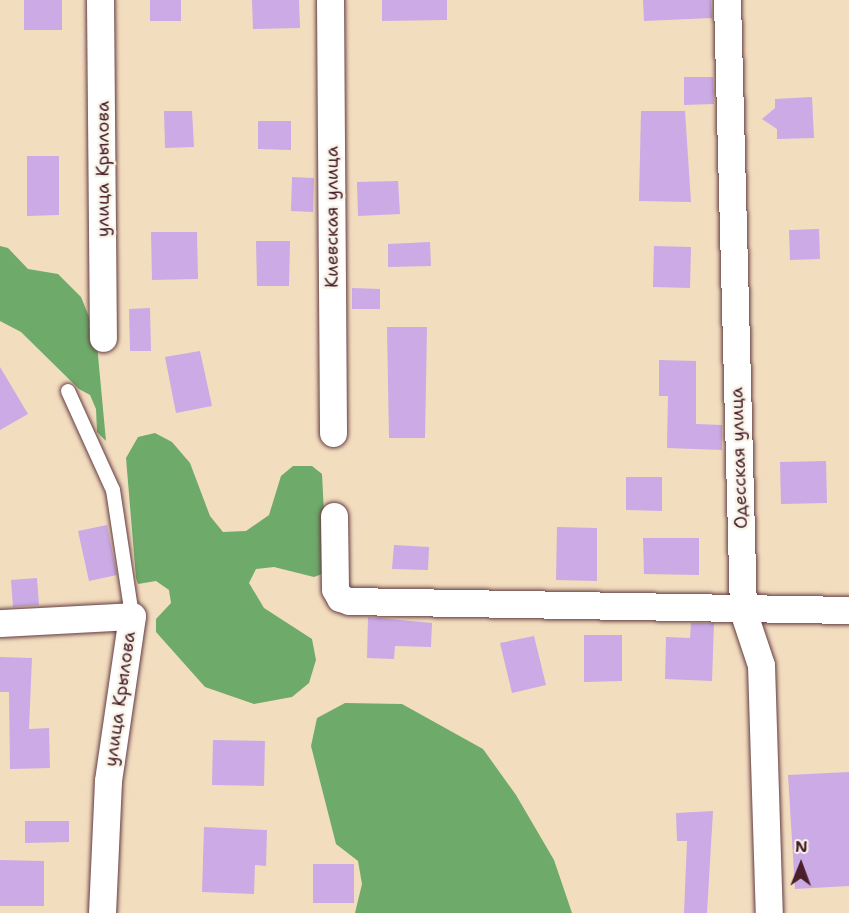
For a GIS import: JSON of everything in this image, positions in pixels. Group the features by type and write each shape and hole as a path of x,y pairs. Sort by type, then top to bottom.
{"street":[{"name":"улица Крылова","path":"100,0 103,338"},
{"name":"Киевская улица","path":"330,0 333,433"},
{"name":"Одесская улица","path":"727,0 744,611 761,665 769,913"},
{"path":"334,516 335,589 340,598 744,611 849,610"},
{"name":"улица Крылова","path":"0,623 132,616 108,781 102,913"}],"lane":[{"path":"68,391 113,490 132,616"}],"green space":[{"path":"0,246 8,248 28,269 58,274 81,297 96,334 106,441 97,432 96,409 90,395 79,389 21,332 0,321"},
{"path":"155,433 172,442 190,463 210,516 223,532 246,531 269,515 281,476 293,466 312,466 322,474 327,572 314,577 274,567 256,569 249,583 264,608 312,639 316,660 309,683 292,697 254,704 205,687 156,632 156,619 171,603 169,590 156,581 138,584 136,578 126,458 138,437"},
{"path":"345,703 402,704 483,749 516,795 554,860 572,913 355,913 362,884 358,861 336,844 311,746 317,718"}],"building":[{"path":"24,0 62,0 62,30 24,30"},
{"path":"150,0 181,0 181,21 150,21"},
{"path":"252,0 299,0 300,28 253,29"},
{"path":"382,0 447,0 447,20 382,21"},
{"path":"643,0 711,0 712,18 644,21"},
{"path":"684,77 713,77 714,104 684,105"},
{"path":"812,97 814,138 777,139 777,129 762,119 775,108 775,99"},
{"path":"164,111 192,111 194,147 165,148"},
{"path":"641,111 685,111 691,202 639,201"},
{"path":"258,121 291,121 291,150 258,149"},
{"path":"27,156 59,156 59,215 27,216"},
{"path":"292,177 314,178 313,212 291,211"},
{"path":"398,181 400,214 358,216 357,182"},
{"path":"819,229 820,259 790,260 789,230"},
{"path":"151,232 197,232 198,279 152,280"},
{"path":"256,241 290,241 289,286 257,286"},
{"path":"430,242 431,266 388,267 388,244"},
{"path":"654,246 691,247 690,288 653,287"},
{"path":"352,288 380,289 380,309 352,309"},
{"path":"150,308 151,351 130,351 129,309"},
{"path":"387,327 427,327 425,438 389,438"},
{"path":"200,351 212,406 176,413 165,357"},
{"path":"659,360 696,361 696,424 722,425 722,450 667,448 668,396 659,396"},
{"path":"0,367 28,414 0,430"},
{"path":"826,461 827,503 781,504 780,462"},
{"path":"626,477 662,477 662,511 626,510"},
{"path":"107,525 117,575 89,581 78,531"},
{"path":"557,527 597,528 597,581 556,580"},
{"path":"643,538 699,538 699,575 644,574"},
{"path":"394,545 429,547 428,570 392,569"},
{"path":"37,578 39,605 13,607 11,580"},
{"path":"368,617 432,623 431,647 395,646 394,659 367,658"},
{"path":"691,623 714,623 712,681 665,679 666,637 690,638"},
{"path":"584,635 622,635 622,681 584,682"},
{"path":"534,636 546,685 512,693 500,643"},
{"path":"0,657 32,658 29,729 49,728 50,768 10,769 9,692 0,692"},
{"path":"213,740 265,741 264,786 212,785"},
{"path":"849,772 849,886 795,889 788,775"},
{"path":"713,811 707,913 684,913 687,841 677,841 676,813"},
{"path":"25,821 69,821 69,842 25,843"},
{"path":"204,827 267,830 266,866 255,865 254,894 202,892"},
{"path":"0,860 44,861 44,906 0,906"},
{"path":"313,864 354,864 354,903 313,903"}]}
